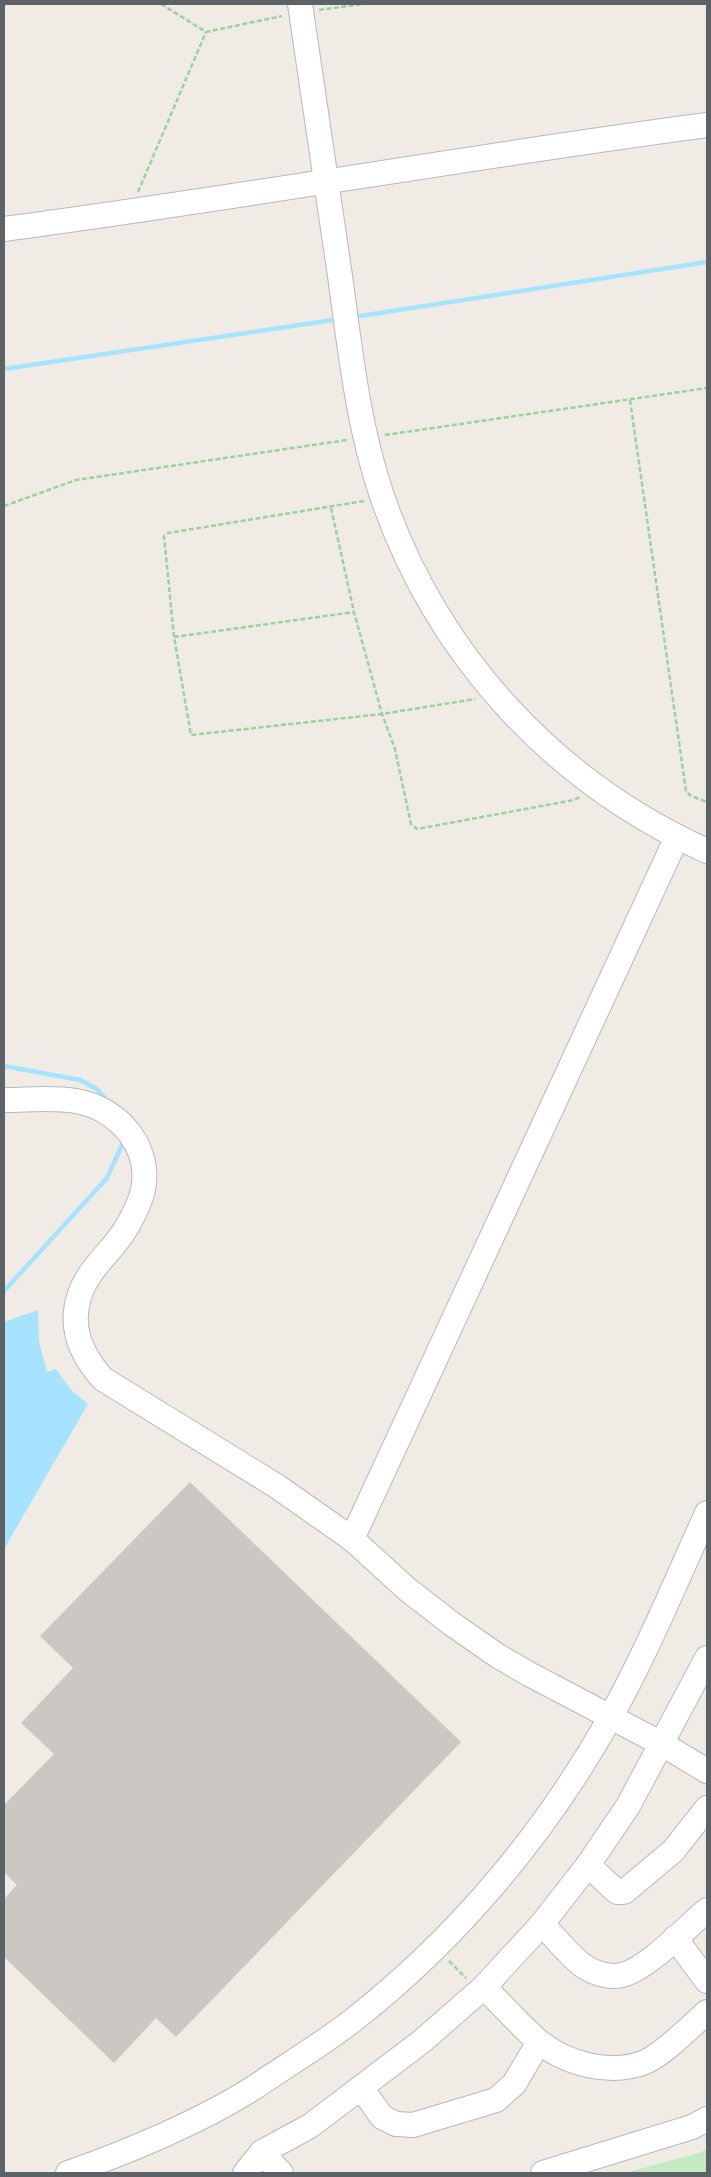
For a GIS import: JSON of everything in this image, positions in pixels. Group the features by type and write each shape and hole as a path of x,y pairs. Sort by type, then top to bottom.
{"street":[{"path":"300,8 352,365 366,437 383,498 402,546 425,592 459,648 495,695 534,736 598,788 677,837 707,851"},
{"path":"4,229 327,183 588,141 707,125"},
{"path":"352,1539 677,837"},
{"path":"4,1100 59,1099 78,1101 92,1106 114,1116 124,1126 142,1155 142,1193 138,1206 126,1228 88,1277 79,1297 75,1317 77,1337 92,1367 103,1380 270,1482 352,1539 408,1590 452,1624 529,1674 662,1744 707,1771"},
{"path":"68,2173 125,2151 239,2097 351,2022 466,1918 527,1845 557,1802 610,1718 707,1513"},
{"path":"245,2173 262,2152 310,2126 362,2089 421,2042 484,1987 542,1924 588,1865 628,1806 707,1658"},
{"path":"588,1865 617,1892 624,1892 674,1851 707,1808"},
{"path":"542,1924 582,1965 596,1973 609,1976 623,1975 646,1964 707,1910"},
{"path":"675,1938 707,1981"},
{"path":"484,1987 539,2042 556,2052 591,2067 612,2068 646,2062 707,2012"},
{"path":"362,2089 382,2117 396,2124 413,2125 496,2100 514,2084 539,2042"},
{"path":"543,2173 692,2127 707,2119"},
{"path":"262,2152 281,2173"}],"path":[{"path":"161,4 206,32 300,8 362,4"},
{"path":"129,212 206,32"},
{"path":"4,506 76,480 707,388"},
{"path":"630,400 686,791 691,796 707,802"},
{"path":"383,498 331,508 168,533 164,536 174,637 191,736 382,714 495,695"},
{"path":"331,508 354,612 382,714 395,749 411,824 416,829 574,800 598,788"},
{"path":"174,637 354,612"},
{"path":"435,1948 471,1982 484,1987"}],"green space":[{"path":"707,2148 707,2173 625,2173 702,2152"}],"water":[{"path":"38,1310 39,1341 47,1372 56,1369 71,1390 88,1404 4,1549 4,1322"}],"building":[{"path":"190,1482 461,1742 176,2037 156,2018 114,2063 4,1957 4,1899 17,1885 4,1872 4,1805 54,1754 21,1723 73,1668 40,1636"}],"waterway":[{"path":"360,316 707,262"},
{"path":"4,369 333,320"},
{"path":"4,1066 80,1080 97,1089 108,1102"},
{"path":"4,1291 107,1178 123,1143 123,1138"}]}
